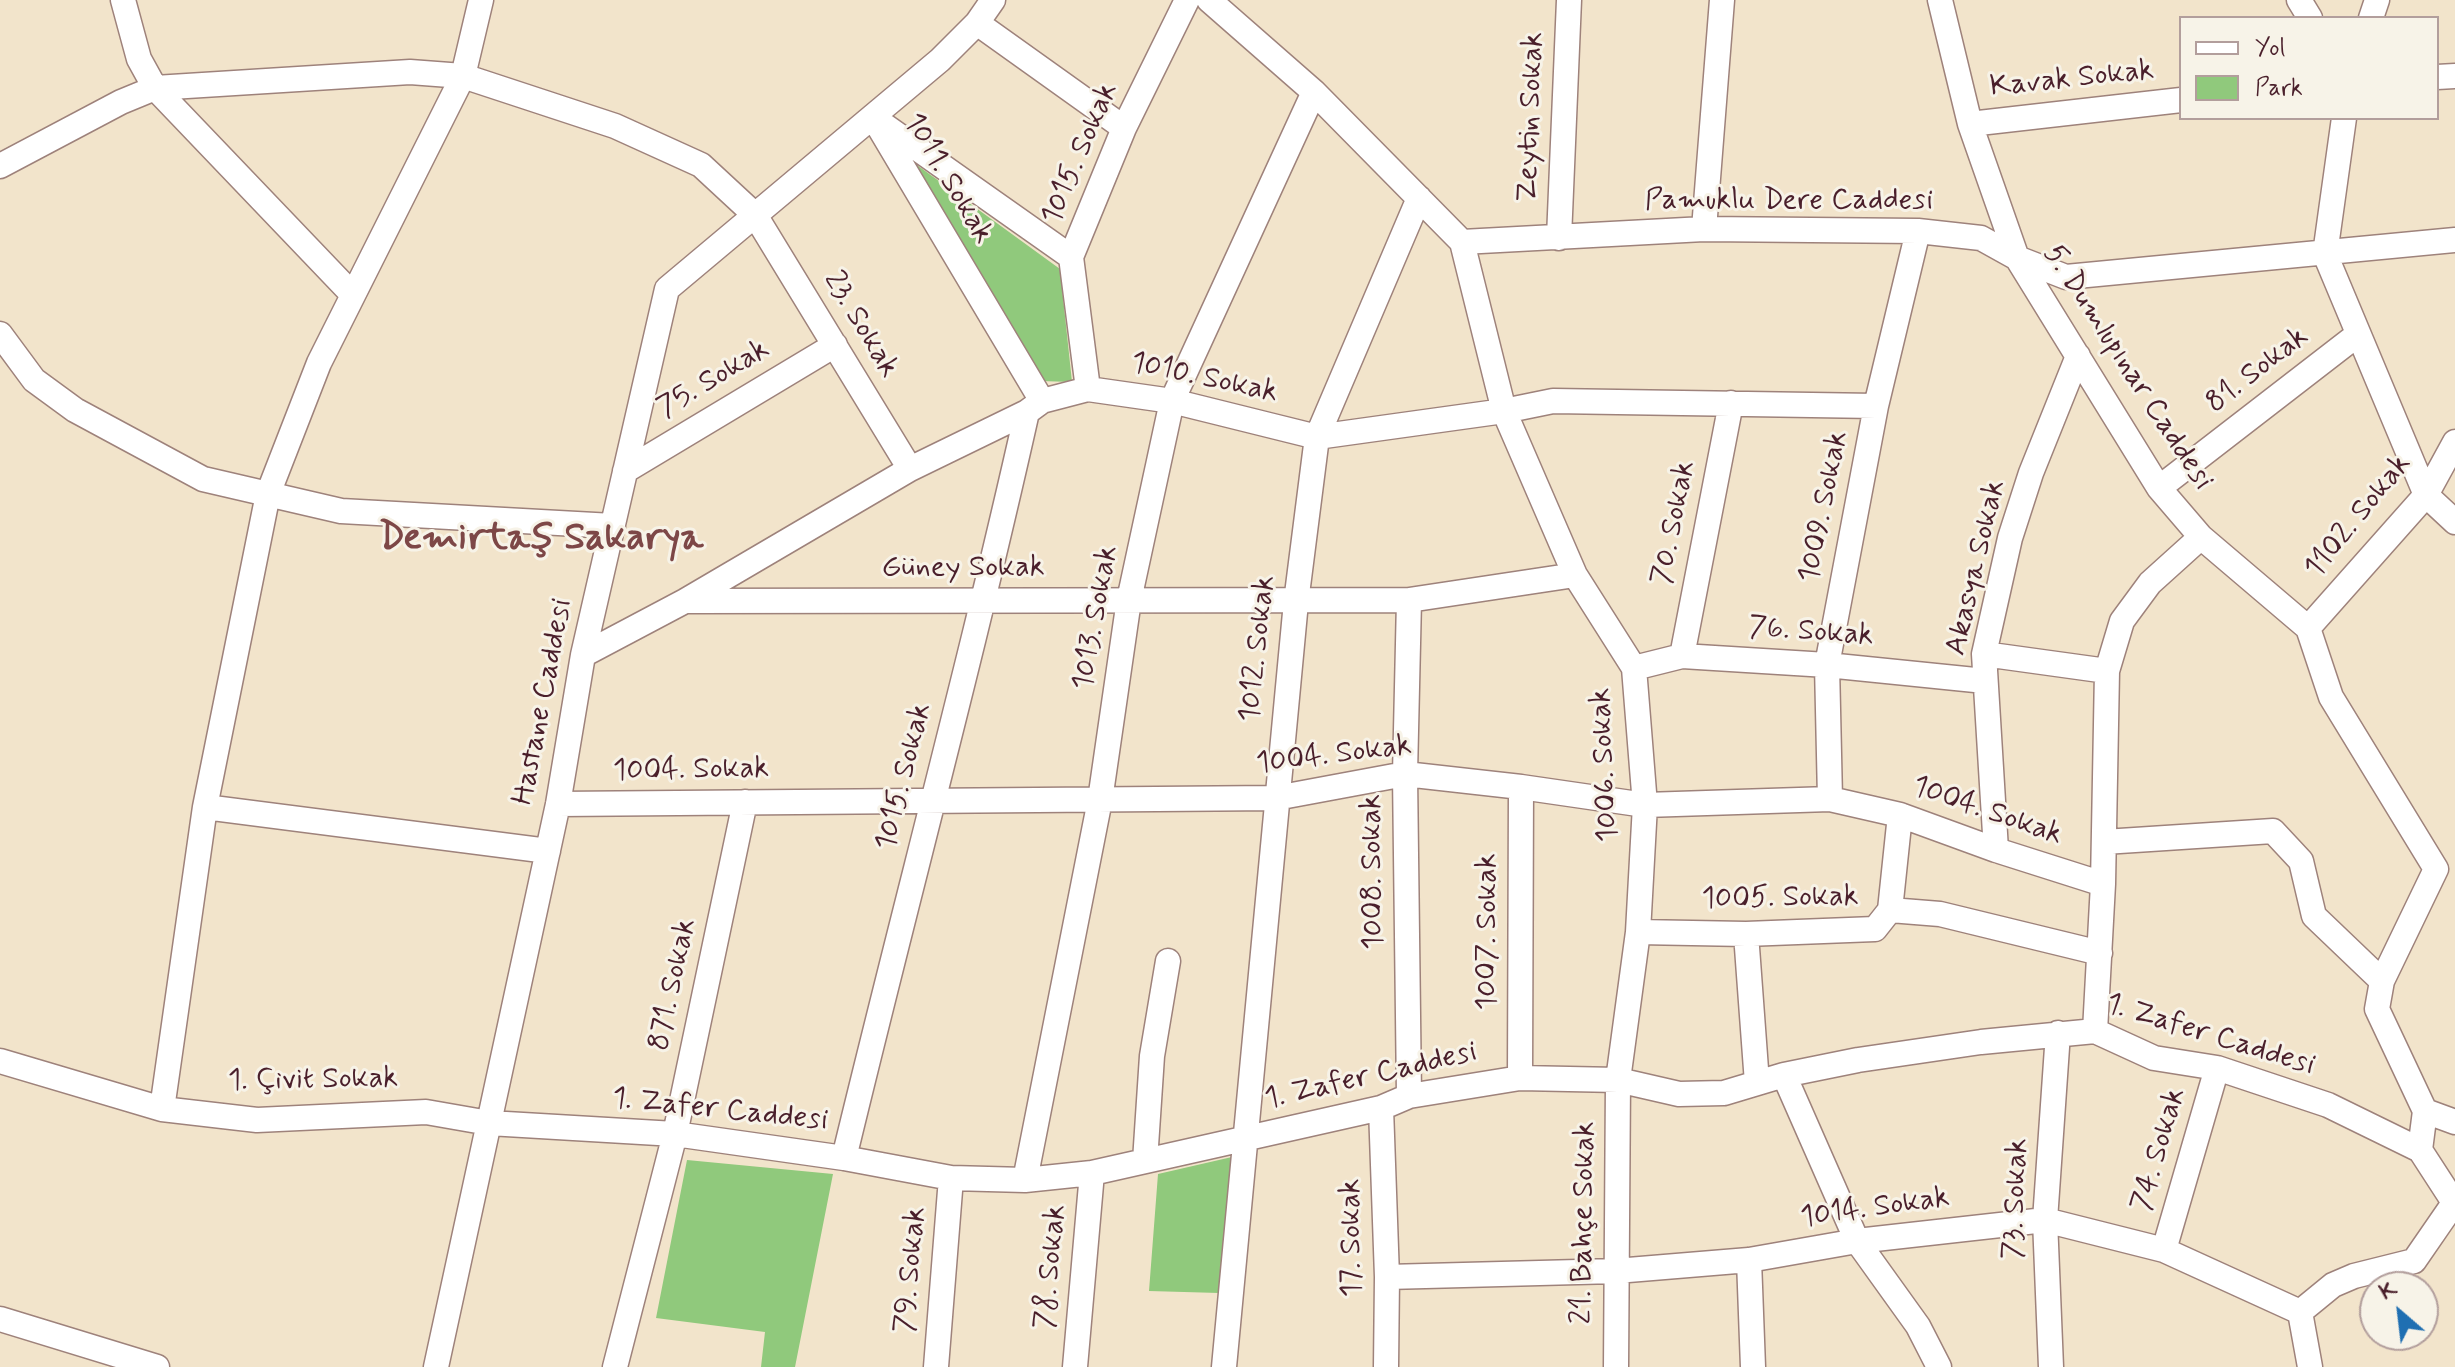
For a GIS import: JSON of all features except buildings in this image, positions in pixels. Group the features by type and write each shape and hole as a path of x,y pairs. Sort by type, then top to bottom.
{"street":[{"path":"123,0 139,59 155,88 353,295"},
{"path":"162,1109 205,807 268,494 319,363 463,76 481,0"},
{"name":"Hastane Caddesi","path":"436,1367 558,804 583,655 667,289 940,60 977,23 993,0"},
{"name":"1015. Sokak","path":"1088,389 1071,257 1124,128 1187,0"},
{"path":"1209,0 1314,92 1462,242"},
{"name":"Zeytin Sokak","path":"1559,238 1569,0"},
{"path":"1704,229 1722,0"},
{"name":"5. Dumlupınar Caddesi","path":"1940,0 1970,124 2017,258 2159,488 2201,537 2308,628"},
{"path":"977,23 1124,128"},
{"name":"23. Sokak","path":"0,166 121,102 155,88 410,72 463,76 615,126 701,165 755,215 910,469"},
{"name":"1013. Sokak","path":"1025,1180 1100,800 1129,600 1172,401 1314,92"},
{"name":"Kavak Sokak","path":"1970,124 2179,100"},
{"name":"1011. Sokak","path":"873,117 1071,257"},
{"name":"1011. Sokak","path":"873,117 1034,406"},
{"path":"2344,120 2325,254 2426,495 2455,522"},
{"name":"1012. Sokak","path":"1224,1367 1276,798 1317,437 1419,198"},
{"name":"Pamuklu Dere Caddesi","path":"1462,242 1704,229 1918,231 1981,238 2017,258 2066,277 2455,240"},
{"name":"1009. Sokak","path":"1830,799 1827,665 1876,406 1918,231"},
{"name":"1006. Sokak","path":"1462,242 1504,411 1575,575 1634,668 1645,805 1638,932 1618,1080"},
{"path":"0,334 34,380 75,410 203,479 341,511 613,526"},
{"name":"81. Sokak","path":"2159,488 2357,335"},
{"name":"75. Sokak","path":"625,471 835,345"},
{"name":"Akasya Sokak","path":"1996,850 1984,654 2010,538 2031,473 2078,356"},
{"name":"1010. Sokak","path":"583,655 685,601 910,469 1034,406 1088,389 1172,401 1317,437 1504,411 1553,401 1876,406"},
{"name":"70. Sokak","path":"1682,656 1731,403"},
{"name":"1015. Sokak","path":"844,1158 931,801 1034,406"},
{"name":"1102. Sokak","path":"2308,628 2426,495 2455,442"},
{"path":"2095,1031 2103,884 2107,671 2122,621 2150,583 2201,537"},
{"name":"Güney Sokak","path":"685,601 1409,600 1575,575"},
{"name":"1008. Sokak","path":"1409,600 1405,774 1409,1096"},
{"path":"2308,628 2331,697 2436,869 2382,981 2377,1009 2425,1111 2420,1150 2454,1203 2414,1261 2354,1276 2333,1285 2300,1312 2310,1367"},
{"path":"1984,654 2107,671"},
{"name":"76. Sokak","path":"1634,668 1682,656 1827,665 1985,681"},
{"name":"1004. Sokak","path":"558,804 1276,798 1405,774 1645,805 1830,799 1900,815 2103,884"},
{"name":"1007. Sokak","path":"1520,1078 1521,787"},
{"name":"871. Sokak","path":"615,1367 675,1134 745,802"},
{"path":"205,807 548,851"},
{"path":"1890,910 1900,815"},
{"path":"2104,842 2273,831 2301,861 2314,916 2382,981"},
{"name":"1005. Sokak","path":"1638,932 1746,934 1875,929 1890,910 1940,914 2100,953"},
{"path":"1746,934 1757,1083"},
{"path":"1145,1161 1152,1056 1168,961"},
{"name":"1. Zafer Caddesi","path":"489,1123 675,1134 844,1158 951,1178 1025,1180 1092,1173 1381,1108 1409,1096 1520,1078 1618,1080 1679,1094 1724,1093 1784,1075 1873,1058 2058,1033 2095,1031 2154,1058 2217,1068 2328,1105 2420,1150"},
{"name":"73. Sokak","path":"2051,1367 2045,1220 2058,1033"},
{"name":"1. Çivit Sokak","path":"0,1061 162,1109 257,1120 426,1112 489,1123"},
{"name":"74. Sokak","path":"2164,1250 2217,1068"},
{"path":"1784,1075 1857,1241 1918,1326 1939,1367"},
{"name":"21. Bahçe Sokak","path":"1616,1367 1618,1080"},
{"name":"17. Sokak","path":"1381,1108 1387,1277 1386,1367"},
{"path":"2425,1111 2455,1122"},
{"name":"78. Sokak","path":"1075,1367 1092,1173"},
{"name":"79. Sokak","path":"936,1367 951,1178"},
{"name":"1014. Sokak","path":"1387,1277 1616,1271 1749,1260 1857,1241 2045,1220 2164,1250 2300,1312"},
{"path":"1749,1260 1753,1367"},
{"path":"0,1319 157,1367"}],"green space":[{"path":"910,160 1060,269 1072,382 1040,381"},
{"path":"1232,1157 1219,1293 1149,1291 1158,1174"},
{"path":"687,1160 833,1174 795,1367 761,1367 765,1332 656,1318"}],"district":[{"name":"Demirtaş Sakarya","path":"541,540"}]}
